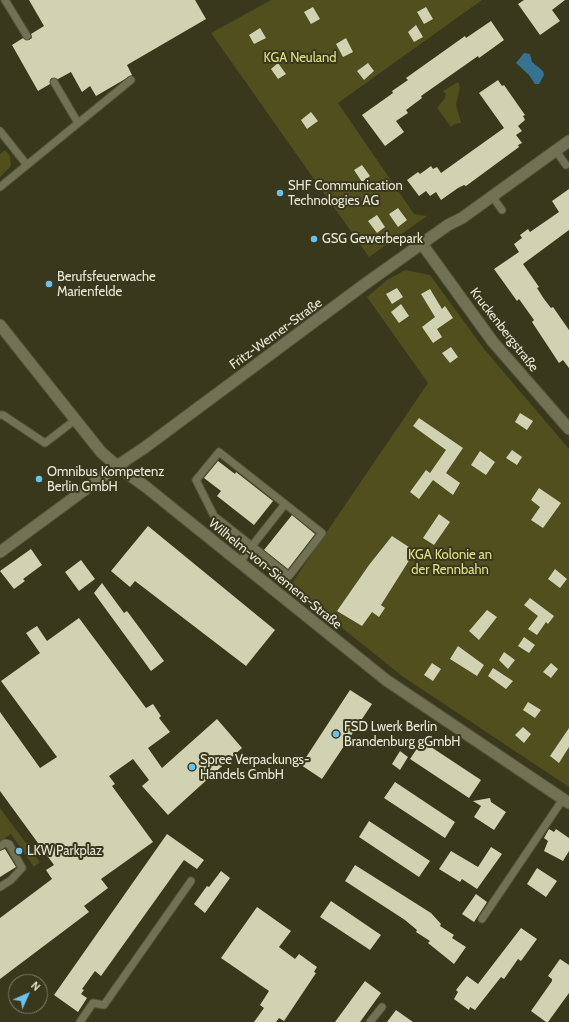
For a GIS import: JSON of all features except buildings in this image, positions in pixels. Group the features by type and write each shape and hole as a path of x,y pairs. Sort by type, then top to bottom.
{"street":[{"name":"Fritz-Werner-Straße","path":"0,552 117,466 157,439 402,258 569,142"},
{"name":"Kruckenbergstraße","path":"422,244 493,342 569,430"},
{"name":"Wilhelm-von-Siemens-Straße","path":"0,326 101,452 117,466 146,487 386,680 433,710 566,801"}],"lane":[{"path":"5,0 27,36"},
{"path":"0,187 131,80"},
{"path":"54,82 78,123"},
{"path":"0,131 27,165"},
{"path":"556,151 566,165"},
{"path":"492,196 502,210"},
{"path":"0,415 3,415 45,442 75,420"},
{"path":"219,452 322,534 289,576 252,546 214,516 196,480 219,452"},
{"path":"239,563 285,504"},
{"path":"482,919 566,801"},
{"path":"0,846 5,843 9,844 22,868 11,880 0,887"},
{"path":"80,1022 93,1003 104,1005 191,881"},
{"path":"370,1022 382,1007"}],"green space":[{"name":"KGA Neuland","path":"271,0 482,0 338,103 414,214 427,216 369,257 211,33"},
{"path":"458,82 460,87 456,105 461,123 455,124 451,127 437,108 445,98 446,94 443,91"},
{"path":"5,150 10,156 11,166 0,177 0,154"},
{"name":"KGA Kolonie an der Rennbahn","path":"405,270 430,275 484,349 569,449 569,787 402,676 290,586 428,383 367,297 387,280"},
{"path":"0,808 40,862 34,867 11,834 0,841"}],"water":[{"path":"524,53 530,54 532,62 543,71 544,75 539,84 535,84 529,75 516,63"}],"place":[{"name":"SHF Communication Technologies AG","path":"280,193"},
{"name":"GSG Gewerbepark","path":"314,239"},
{"name":"Berufsfeuerwache Marienfelde","path":"49,284"},
{"name":"Omnibus Kompetenz Berlin GmbH","path":"39,479"},
{"name":"FSD Lwerk Berlin Brandenburg gGmbH","path":"336,734"},
{"name":"Spree Verpackungs- Handels GmbH","path":"192,767"},
{"name":"LKW Parkplaz","path":"19,851"}]}
